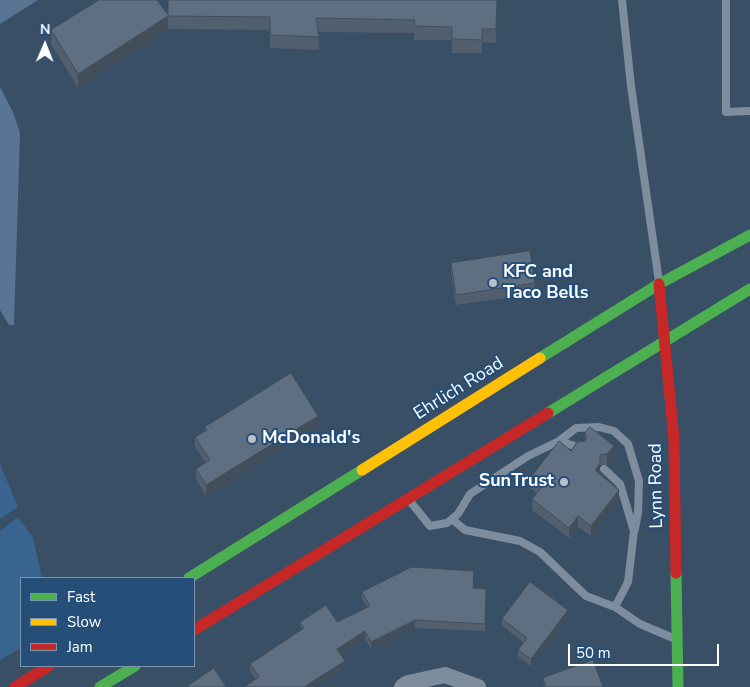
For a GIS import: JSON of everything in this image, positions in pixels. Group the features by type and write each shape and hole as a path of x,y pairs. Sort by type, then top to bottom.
{"main road":[{"name":"Ehrlich Road","path":"191,577 660,284 750,235"},
{"name":"Lynn Road","path":"660,284 674,439 678,687"},
{"path":"195,629 750,288"},
{"path":"15,687 47,667"},
{"path":"100,687 133,667"}],"street":[{"path":"402,687 408,683 445,675 478,687"}],"lane":[{"path":"622,0 631,86 660,284"},
{"path":"726,0 726,112 750,111"},
{"path":"408,498 430,526 447,523 458,514 470,494 528,456 559,441 576,428 598,426 614,431 628,444 639,482 638,512 628,582 615,606"},
{"path":"559,441 581,448"},
{"path":"604,469 620,484 634,530"},
{"path":"452,519 465,530 520,541 533,548 586,596 615,606 640,624 678,639"}],"shaded area":[{"path":"0,0 38,0 0,24"},
{"path":"0,87 13,112 20,133 14,325 9,325 0,310"},
{"path":"0,464 18,507 0,519"},
{"path":"18,517 33,538 42,577 20,577 20,649 0,660 0,531"}],"building":[{"path":"99,0 157,0 168,15 168,0 497,0 496,29 482,29 482,40 452,39 452,27 414,26 415,20 316,18 319,37 270,35 270,17 168,16 78,74 51,30"},
{"name":"KFC and Taco Bells","path":"530,251 535,283 456,295 451,263"},
{"name":"McDonald's","path":"291,373 318,416 206,485 196,469 210,460 195,437 207,430 205,427"},
{"path":"590,427 614,446 607,454 600,455 600,463 595,470 619,490 591,526 578,516 569,528 532,499 542,487 530,478 559,441 571,451 577,442 585,441 587,437 585,433"},
{"path":"412,567 474,571 473,588 486,589 485,624 415,620 371,642 365,631 337,649 345,661 304,687 244,687 259,677 250,664 304,628 300,622 326,605 337,622 370,606 362,592"},
{"path":"530,582 568,610 531,659 518,650 527,638 502,619"},
{"path":"593,660 603,687 546,687 543,678"},
{"path":"214,668 226,687 188,686"}],"traffic: fast":[{"path":"540,358 659,284 750,235"},
{"path":"548,413 750,289"},
{"path":"191,577 362,470"},
{"path":"676,573 678,687"},
{"path":"100,687 133,667"}],"traffic: slow":[{"path":"362,470 540,358"}],"traffic: jam":[{"path":"659,284 674,439 676,573"},
{"path":"195,629 548,413"},
{"path":"15,687 47,667"}],"place":[{"name":"KFC and Taco Bells","path":"493,283"},
{"name":"McDonald's","path":"252,439"},
{"name":"SunTrust","path":"564,482"}]}
